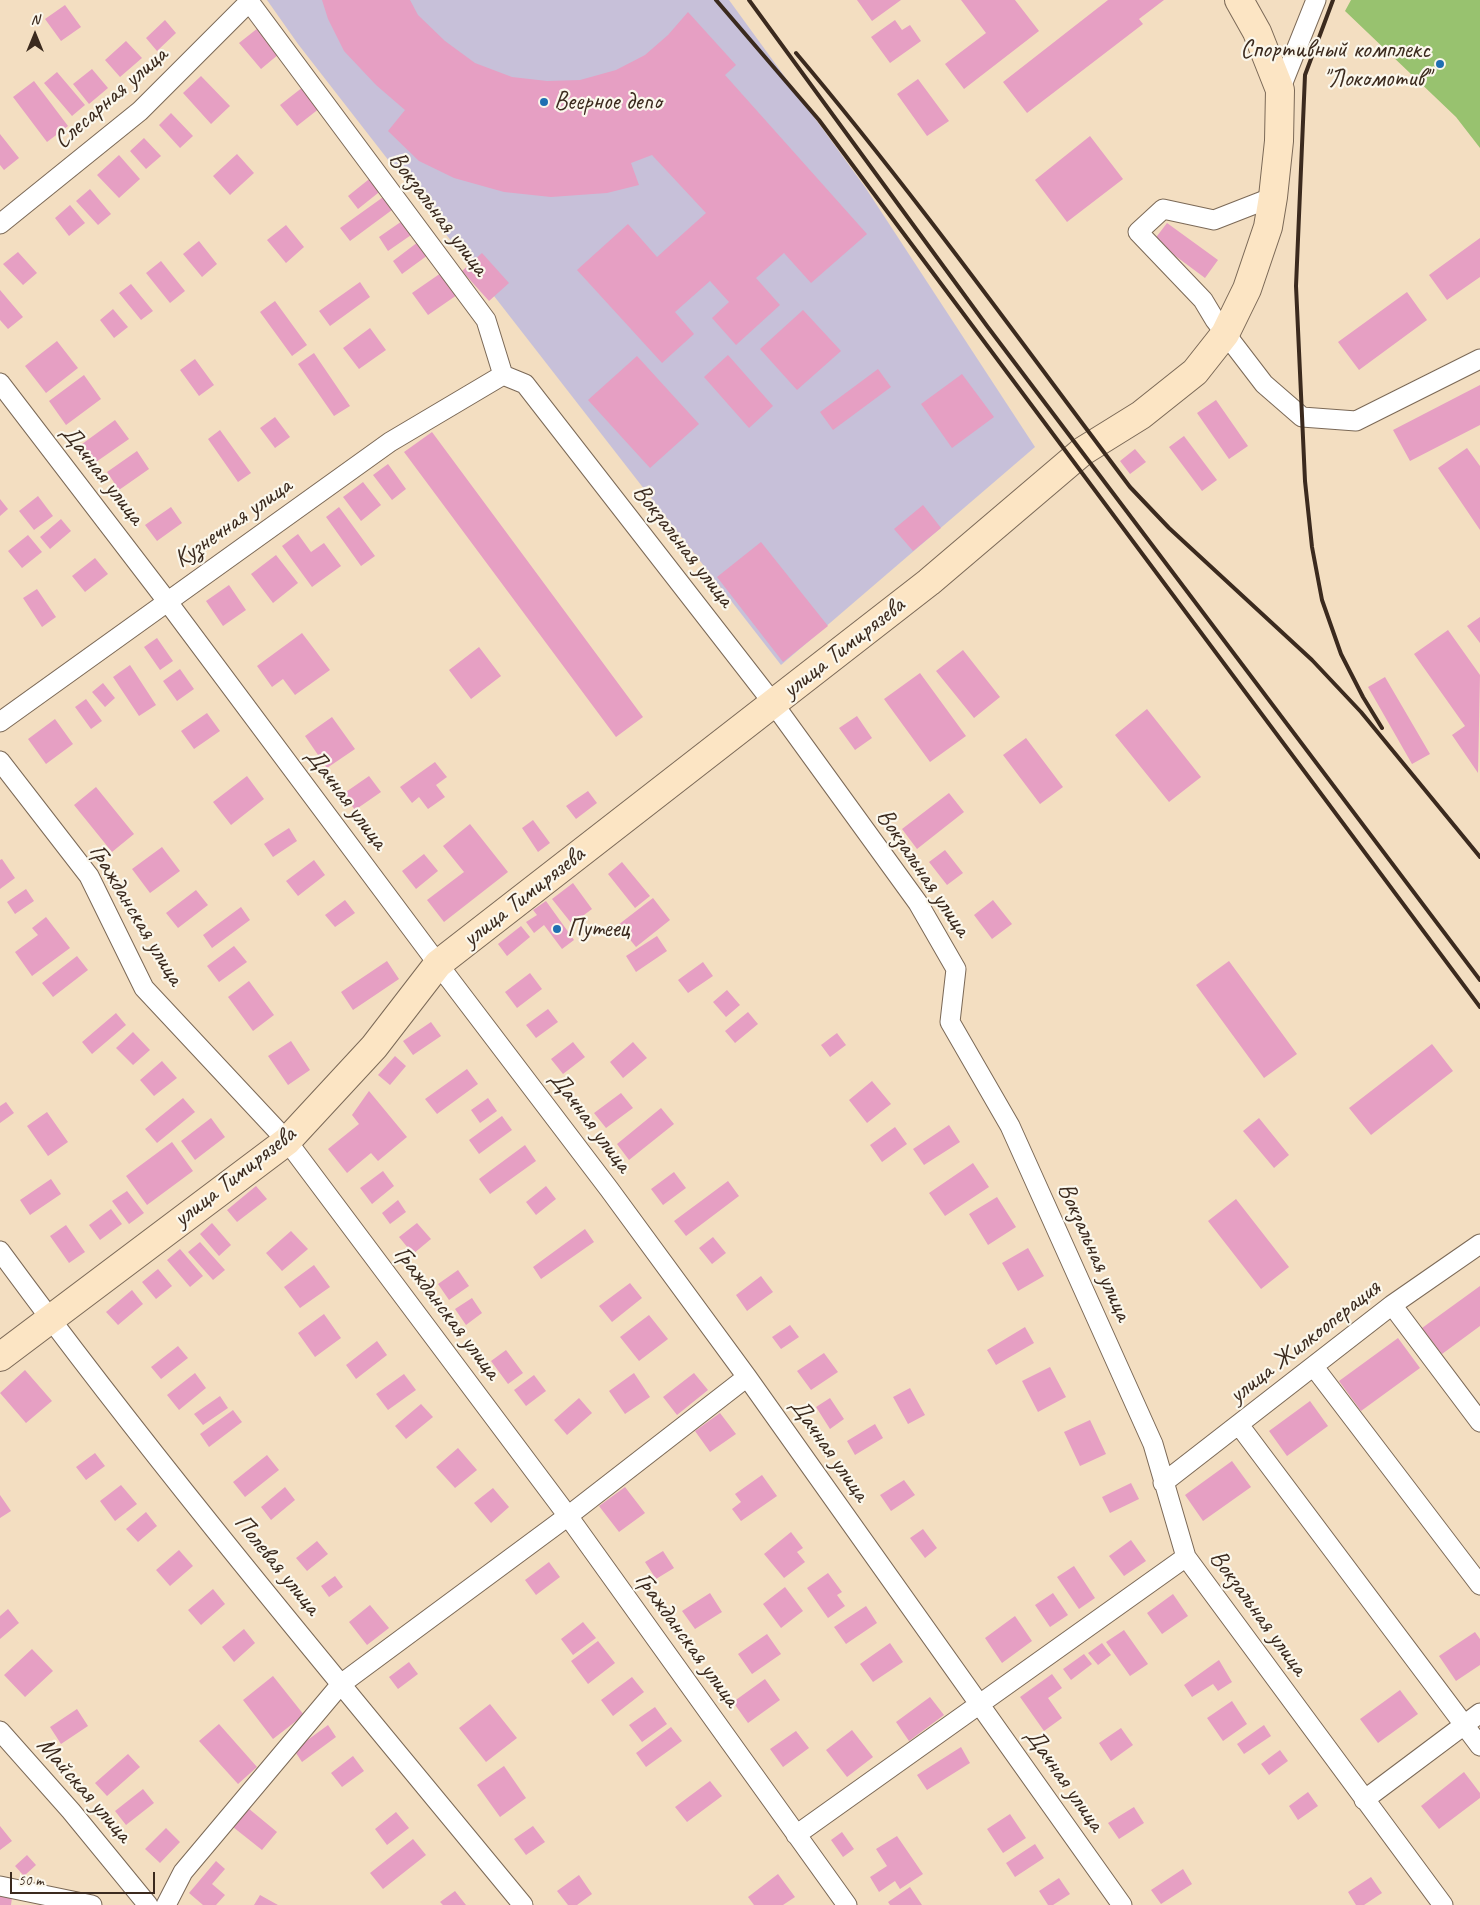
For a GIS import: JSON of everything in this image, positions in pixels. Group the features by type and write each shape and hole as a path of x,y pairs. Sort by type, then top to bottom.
{"main road":[{"path":"1239,0 1257,32 1280,90"},
{"name":"улица Тимирязева","path":"0,1357 49,1318 287,1141 374,1047 438,964 929,582 1072,460 1178,388 1196,372 1225,334 1247,289 1268,228 1279,141 1280,90"}],"street":[{"path":"1280,90 1316,0"},
{"name":"Слесарная улица","path":"0,224 140,111 248,1"},
{"name":"Вокзальная улица","path":"248,1 486,320 503,375 526,384 773,703 918,903 956,969 950,1022 1010,1126 1153,1444 1186,1557 1443,1905"},
{"path":"1273,198 1214,220 1163,209 1138,232 1202,300 1225,334 1264,384 1302,417 1356,421 1480,359"},
{"name":"Кузнечная улица","path":"0,722 390,442 503,375"},
{"name":"Дачная улица","path":"0,383 167,601 609,1189 746,1377 1122,1905"},
{"name":"Гражданская улица","path":"0,761 89,876 144,988 287,1141 568,1516 847,1905"},
{"name":"улица Жилкооперация","path":"1163,1483 1392,1305 1480,1244"},
{"name":"Полевая улица","path":"0,1251 49,1318 341,1684 523,1905"},
{"path":"1392,1305 1480,1422"},
{"path":"1314,1367 1480,1584"},
{"path":"166,1905 183,1872 341,1684 568,1516 746,1377"},
{"path":"1239,1425 1480,1746"},
{"path":"796,1835 1186,1557"},
{"path":"1364,1800 1480,1713"},
{"name":"Майская улица","path":"0,1731 71,1811 148,1905"},
{"path":"0,1886 92,1905"}],"shaded area":[{"path":"267,0 729,0 865,187 1035,447 781,665 298,44"}],"green space":[{"name":"Спортивный комплекс \"Локомотив\"","path":"1351,0 1480,0 1480,148 1456,117 1345,11"}],"building":[{"path":"322,0 410,0 418,15 445,41 475,63 512,77 547,81 580,80 616,70 645,55 668,35 688,12 736,65 725,75 867,234 811,283 784,253 756,278 780,305 736,345 712,318 729,302 710,281 675,312 694,334 662,363 577,270 628,224 657,257 706,213 652,155 631,163 639,185 607,193 551,197 504,192 454,178 419,161 388,131 405,110 376,85 344,51 328,19"},
{"path":"857,0 901,0 872,21"},
{"path":"961,0 1015,0 1039,31 964,89 945,64 986,33"},
{"path":"1108,0 1164,0 1139,19 1143,24 1027,113 1003,82"},
{"path":"65,5 81,27 61,41 45,19"},
{"path":"165,20 176,33 157,51 146,38"},
{"path":"895,20 902,30 910,25 921,41 890,63 871,37"},
{"path":"258,28 279,54 261,69 239,43"},
{"path":"126,41 142,58 120,77 105,60"},
{"path":"92,69 108,88 89,104 73,84"},
{"path":"57,72 85,105 72,116 44,83"},
{"path":"201,76 230,106 211,124 183,93"},
{"path":"918,79 949,121 927,136 897,94"},
{"path":"34,81 68,126 47,142 13,97"},
{"path":"303,87 320,108 297,126 280,105"},
{"path":"171,113 193,136 180,148 159,125"},
{"path":"0,134 19,158 4,170 0,165"},
{"path":"1090,136 1123,179 1067,222 1035,180"},
{"path":"144,138 161,156 146,169 130,151"},
{"path":"237,154 254,173 230,195 213,176"},
{"path":"119,155 140,179 119,198 97,175"},
{"path":"373,176 383,189 358,209 348,196"},
{"path":"90,189 111,214 98,225 76,201"},
{"path":"386,195 396,207 350,241 340,228"},
{"path":"70,205 85,223 69,236 55,218"},
{"path":"405,219 414,233 388,251 379,237"},
{"path":"1167,223 1218,260 1205,278 1154,240"},
{"path":"286,225 304,247 286,263 267,240"},
{"path":"1480,238 1480,277 1447,300 1429,275"},
{"path":"199,241 217,264 202,277 183,254"},
{"path":"418,242 428,255 402,274 393,261"},
{"path":"18,252 37,273 23,285 3,264"},
{"path":"482,253 509,283 489,301 462,271"},
{"path":"161,261 185,291 170,303 146,273"},
{"path":"441,273 457,295 428,315 412,293"},
{"path":"360,282 370,297 330,326 319,311"},
{"path":"131,284 153,311 141,320 119,293"},
{"path":"0,290 23,317 8,329 0,320"},
{"path":"1407,292 1427,320 1359,370 1338,342"},
{"path":"275,301 307,345 292,356 260,312"},
{"path":"113,309 128,327 114,338 100,320"},
{"path":"803,310 841,351 797,390 760,349"},
{"path":"370,328 386,350 359,369 343,348"},
{"path":"57,341 78,368 46,393 25,366"},
{"path":"314,353 350,406 334,416 298,364"},
{"path":"728,355 773,406 749,428 704,377"},
{"path":"637,356 699,424 650,468 588,400"},
{"path":"195,359 214,385 199,396 180,370"},
{"path":"878,369 891,387 833,430 820,412"},
{"path":"962,374 994,417 952,448 921,404"},
{"path":"84,375 101,399 66,425 49,401"},
{"path":"1480,385 1480,425 1410,461 1393,430"},
{"path":"1216,400 1248,446 1229,459 1197,413"},
{"path":"275,417 290,437 275,448 260,428"},
{"path":"115,420 129,439 96,462 82,444"},
{"path":"220,430 251,473 238,482 208,439"},
{"path":"432,432 643,717 616,737 404,452"},
{"path":"1184,436 1217,480 1202,491 1169,447"},
{"path":"1467,448 1480,466 1480,530 1438,468"},
{"path":"1135,449 1146,462 1130,474 1120,461"},
{"path":"137,451 149,469 119,490 107,472"},
{"path":"388,464 406,489 392,500 373,475"},
{"path":"363,482 381,505 361,521 343,497"},
{"path":"38,496 53,516 34,530 19,511"},
{"path":"0,499 8,509 0,516"},
{"path":"923,505 941,528 913,551 894,529"},
{"path":"171,507 182,523 157,541 145,525"},
{"path":"339,507 375,556 361,566 326,517"},
{"path":"61,519 71,531 50,549 40,537"},
{"path":"298,534 311,552 324,543 341,566 312,587 282,546"},
{"path":"28,535 42,552 22,568 8,551"},
{"path":"761,542 828,626 783,662 717,577"},
{"path":"276,555 298,583 273,603 251,574"},
{"path":"95,558 108,574 85,592 72,576"},
{"path":"229,585 246,610 223,626 206,601"},
{"path":"37,589 56,617 42,627 23,598"},
{"path":"1480,617 1480,643 1467,626"},
{"path":"1448,630 1480,675 1478,773 1452,735 1465,726 1414,654"},
{"path":"302,633 330,670 295,695 283,679 272,687 257,666"},
{"path":"157,638 173,661 160,670 144,647"},
{"path":"479,647 501,676 471,699 449,670"},
{"path":"963,650 1000,697 974,718 936,671"},
{"path":"130,665 156,705 139,716 113,677"},
{"path":"180,669 194,689 177,701 163,681"},
{"path":"920,673 966,736 930,762 884,699"},
{"path":"1385,677 1430,754 1412,764 1368,687"},
{"path":"103,683 115,698 105,707 92,692"},
{"path":"86,699 102,721 91,729 75,707"},
{"path":"1147,709 1201,777 1169,802 1115,735"},
{"path":"207,713 220,731 194,749 181,731"},
{"path":"857,716 872,738 855,750 839,728"},
{"path":"332,717 355,749 327,768 305,736"},
{"path":"55,719 73,744 46,764 28,739"},
{"path":"1026,738 1063,787 1040,804 1003,755"},
{"path":"435,762 447,777 436,785 445,797 428,809 419,797 412,803 400,787"},
{"path":"247,776 264,799 231,825 213,802"},
{"path":"369,776 381,792 355,810 343,794"},
{"path":"96,787 134,834 112,852 74,805"},
{"path":"588,791 597,803 576,819 566,806"},
{"path":"949,793 964,812 917,849 902,829"},
{"path":"533,820 550,843 538,852 522,828"},
{"path":"470,824 508,872 444,922 427,900 464,872 443,846"},
{"path":"289,828 297,841 273,857 264,844"},
{"path":"162,847 180,871 150,893 132,869"},
{"path":"945,850 963,873 947,885 929,862"},
{"path":"424,854 438,871 416,889 402,871"},
{"path":"2,859 15,878 0,889 0,860"},
{"path":"314,860 325,875 298,896 286,881"},
{"path":"622,862 650,896 635,908 608,874"},
{"path":"573,883 592,909 572,924 552,899"},
{"path":"26,889 34,901 15,914 7,902"},
{"path":"196,890 208,905 178,928 166,913"},
{"path":"653,898 670,920 636,947 618,925"},
{"path":"345,900 355,913 335,927 325,915"},
{"path":"993,900 1012,924 992,939 974,915"},
{"name":"Путеец","path":"546,901 574,940 562,949 544,925 534,933 526,922 537,915 533,910"},
{"path":"241,907 250,920 212,948 203,935"},
{"path":"46,917 70,948 32,976 15,952 38,935 32,928"},
{"path":"521,926 530,937 507,956 498,944"},
{"path":"657,936 667,951 636,972 626,956"},
{"path":"234,946 247,962 219,982 207,966"},
{"path":"77,956 88,970 53,997 42,983"},
{"path":"387,961 399,979 353,1010 341,992"},
{"path":"1229,961 1297,1054 1264,1078 1196,985"},
{"path":"703,962 713,976 688,993 678,980"},
{"path":"530,973 542,989 517,1008 505,992"},
{"path":"249,981 274,1015 253,1031 228,997"},
{"path":"727,990 740,1005 726,1017 713,1002"},
{"path":"548,1009 558,1022 536,1038 526,1025"},
{"path":"748,1012 758,1024 735,1043 725,1031"},
{"path":"116,1013 126,1025 92,1054 82,1042"},
{"path":"431,1022 441,1036 413,1055 403,1041"},
{"path":"133,1032 150,1050 133,1065 116,1048"},
{"path":"837,1033 846,1045 830,1057 821,1045"},
{"path":"291,1041 310,1070 288,1085 268,1056"},
{"path":"573,1042 585,1057 563,1074 551,1059"},
{"path":"633,1042 647,1058 623,1078 610,1062"},
{"path":"1432,1044 1453,1071 1371,1135 1349,1108"},
{"path":"395,1056 406,1066 390,1085 378,1075"},
{"path":"162,1061 177,1078 154,1096 140,1080"},
{"path":"467,1069 478,1084 437,1114 425,1099"},
{"path":"872,1081 891,1104 867,1123 849,1100"},
{"path":"369,1091 407,1137 378,1161 371,1153 347,1173 328,1149 359,1124 352,1115"},
{"path":"621,1093 633,1108 606,1128 594,1113"},
{"path":"183,1098 195,1112 157,1143 145,1129"},
{"path":"488,1098 497,1111 480,1123 471,1110"},
{"path":"6,1102 14,1113 0,1123 0,1106"},
{"path":"661,1108 674,1124 629,1160 617,1144"},
{"path":"47,1112 68,1142 48,1156 27,1126"},
{"path":"502,1116 512,1130 479,1154 469,1140"},
{"path":"211,1118 225,1137 195,1160 181,1141"},
{"path":"1259,1118 1289,1155 1274,1168 1243,1131"},
{"path":"949,1125 960,1142 924,1165 913,1149"},
{"path":"895,1127 907,1144 882,1162 870,1145"},
{"path":"172,1142 193,1171 147,1205 126,1176"},
{"path":"525,1145 536,1161 490,1194 479,1179"},
{"path":"973,1163 989,1187 945,1216 929,1193"},
{"path":"383,1171 394,1186 372,1204 360,1188"},
{"path":"674,1172 686,1188 663,1205 651,1189"},
{"path":"51,1179 61,1194 30,1215 20,1200"},
{"path":"728,1181 739,1196 686,1236 674,1221"},
{"path":"256,1186 267,1199 237,1222 227,1210"},
{"path":"546,1186 556,1199 536,1215 526,1202"},
{"path":"127,1191 144,1213 129,1224 112,1201"},
{"path":"997,1197 1016,1227 988,1245 969,1214"},
{"path":"1236,1199 1289,1267 1261,1289 1208,1221"},
{"path":"398,1200 406,1212 390,1224 382,1213"},
{"path":"111,1209 122,1224 100,1240 89,1225"},
{"path":"212,1223 231,1245 219,1256 200,1234"},
{"path":"417,1223 431,1239 413,1254 399,1237"},
{"path":"66,1225 85,1252 69,1263 50,1236"},
{"path":"585,1229 594,1242 541,1279 533,1267"},
{"path":"291,1231 308,1249 282,1271 266,1253"},
{"path":"713,1237 726,1253 712,1264 699,1248"},
{"path":"200,1242 225,1270 213,1280 188,1252"},
{"path":"1028,1248 1044,1276 1018,1291 1002,1263"},
{"path":"180,1249 203,1276 190,1287 167,1260"},
{"path":"314,1265 330,1287 300,1308 284,1287"},
{"path":"158,1269 172,1286 156,1299 142,1282"},
{"path":"458,1270 469,1286 449,1300 438,1284"},
{"path":"761,1276 773,1292 747,1311 736,1295"},
{"path":"630,1283 642,1298 612,1322 599,1306"},
{"path":"1480,1286 1480,1326 1442,1354 1422,1328"},
{"path":"132,1290 143,1304 118,1325 106,1312"},
{"path":"472,1298 482,1313 466,1325 455,1309"},
{"path":"324,1314 341,1338 315,1357 298,1333"},
{"path":"649,1315 668,1339 639,1361 620,1337"},
{"path":"790,1325 799,1337 781,1349 772,1337"},
{"path":"1025,1327 1034,1343 996,1365 987,1350"},
{"path":"1398,1338 1420,1368 1361,1411 1339,1381"},
{"path":"377,1341 387,1355 356,1379 346,1365"},
{"path":"178,1346 188,1358 161,1379 151,1367"},
{"path":"506,1350 523,1373 508,1384 491,1361"},
{"path":"824,1353 838,1372 811,1390 797,1371"},
{"path":"1050,1367 1066,1397 1038,1412 1022,1381"},
{"path":"25,1370 52,1401 26,1423 0,1393"},
{"path":"195,1373 206,1388 179,1410 167,1395"},
{"path":"634,1373 650,1397 625,1414 609,1391"},
{"path":"694,1373 708,1390 677,1415 663,1397"},
{"path":"404,1374 416,1390 388,1410 376,1394"},
{"path":"534,1375 546,1391 526,1406 514,1390"},
{"path":"910,1388 925,1415 908,1424 893,1397"},
{"path":"220,1396 228,1408 203,1425 194,1414"},
{"path":"579,1398 592,1413 567,1435 554,1420"},
{"path":"830,1398 844,1419 830,1429 816,1407"},
{"path":"1310,1401 1328,1426 1287,1456 1269,1431"},
{"path":"421,1404 433,1417 406,1439 395,1426"},
{"path":"233,1410 242,1422 209,1447 200,1434"},
{"path":"720,1413 736,1434 710,1452 695,1431"},
{"path":"1090,1420 1106,1454 1080,1466 1064,1432"},
{"path":"875,1424 883,1438 855,1455 847,1441"},
{"path":"458,1448 477,1470 455,1488 436,1467"},
{"path":"95,1453 105,1466 86,1480 76,1467"},
{"path":"267,1455 279,1470 245,1497 233,1482"},
{"path":"1232,1461 1251,1487 1203,1521 1185,1495"},
{"path":"762,1475 777,1496 741,1521 732,1509 741,1502 735,1494"},
{"path":"904,1480 915,1495 891,1511 880,1495"},
{"path":"1131,1483 1139,1499 1110,1513 1102,1497"},
{"path":"121,1485 137,1504 115,1521 100,1501"},
{"path":"285,1487 295,1500 271,1520 261,1507"},
{"path":"625,1487 645,1513 619,1532 599,1506"},
{"path":"493,1488 509,1507 491,1523 474,1503"},
{"path":"0,1495 11,1511 0,1518"},
{"path":"146,1512 157,1526 138,1542 126,1529"},
{"path":"923,1529 937,1548 925,1558 910,1538"},
{"path":"791,1532 803,1548 797,1552 805,1562 784,1578 764,1554"},
{"path":"1131,1540 1146,1561 1124,1576 1109,1556"},
{"path":"317,1541 328,1554 307,1571 296,1558"},
{"path":"179,1550 193,1566 170,1586 156,1570"},
{"path":"663,1551 674,1568 656,1579 645,1562"},
{"path":"549,1562 560,1577 536,1595 525,1580"},
{"path":"1074,1566 1095,1598 1079,1609 1057,1577"},
{"path":"828,1573 842,1592 837,1595 845,1606 828,1618 807,1588"},
{"path":"335,1576 343,1587 329,1597 321,1586"},
{"path":"785,1587 803,1611 781,1628 763,1604"},
{"path":"213,1589 225,1604 201,1625 188,1610"},
{"path":"710,1593 722,1612 695,1629 682,1611"},
{"path":"1053,1593 1068,1615 1050,1627 1035,1605"},
{"path":"1173,1594 1188,1616 1162,1634 1147,1613"},
{"path":"370,1605 389,1628 367,1645 349,1622"},
{"path":"866,1606 877,1623 846,1644 834,1627"},
{"path":"8,1609 19,1623 0,1639 0,1616"},
{"path":"1015,1616 1032,1641 1002,1663 985,1638"},
{"path":"583,1622 596,1638 573,1655 561,1639"},
{"path":"244,1629 255,1643 234,1662 222,1647"},
{"path":"1124,1630 1148,1664 1130,1676 1106,1642"},
{"path":"1475,1632 1480,1639 1480,1665 1456,1681 1439,1656"},
{"path":"767,1634 781,1654 752,1674 738,1654"},
{"path":"598,1641 615,1663 588,1684 571,1661"},
{"path":"890,1643 903,1662 873,1682 860,1664"},
{"path":"1102,1643 1111,1655 1098,1665 1088,1653"},
{"path":"32,1649 53,1671 25,1697 4,1675"},
{"path":"1084,1654 1092,1664 1071,1680 1063,1669"},
{"path":"1219,1660 1232,1682 1218,1691 1213,1684 1192,1697 1184,1685"},
{"path":"409,1662 418,1674 398,1689 389,1677"},
{"path":"1052,1674 1062,1688 1048,1698 1062,1718 1044,1731 1020,1697"},
{"path":"273,1676 304,1715 273,1739 243,1700"},
{"path":"632,1677 644,1692 613,1716 601,1700"},
{"path":"765,1679 780,1700 748,1723 733,1702"},
{"path":"1400,1690 1418,1714 1378,1743 1360,1719"},
{"path":"930,1697 944,1715 909,1741 896,1722"},
{"path":"1232,1701 1247,1724 1223,1741 1207,1718"},
{"path":"490,1704 517,1738 486,1762 459,1728"},
{"path":"655,1707 667,1724 642,1742 629,1725"},
{"path":"77,1709 88,1726 61,1744 50,1727"},
{"path":"219,1724 257,1767 238,1784 199,1741"},
{"path":"328,1725 336,1737 302,1762 294,1750"},
{"path":"1264,1725 1271,1736 1244,1754 1237,1744"},
{"path":"671,1727 682,1741 646,1767 636,1753"},
{"path":"1121,1728 1133,1745 1111,1761 1099,1743"},
{"path":"852,1730 873,1757 847,1777 826,1750"},
{"path":"796,1731 809,1748 783,1767 770,1749"},
{"path":"961,1747 970,1763 927,1790 917,1775"},
{"path":"1280,1750 1288,1761 1269,1775 1261,1764"},
{"path":"128,1754 140,1767 107,1796 95,1783"},
{"path":"353,1756 364,1771 342,1787 331,1773"},
{"path":"504,1766 526,1798 500,1817 477,1785"},
{"path":"1464,1772 1480,1793 1480,1798 1439,1829 1421,1806"},
{"path":"710,1781 722,1796 687,1822 675,1807"},
{"path":"143,1789 154,1803 126,1825 115,1811"},
{"path":"1308,1792 1318,1806 1298,1820 1289,1806"},
{"path":"1134,1807 1144,1823 1119,1839 1108,1823"},
{"path":"248,1808 277,1832 262,1850 233,1827"},
{"path":"396,1812 409,1828 387,1845 375,1829"},
{"path":"1010,1814 1026,1838 1003,1853 987,1829"},
{"path":"0,1826 12,1841 0,1850"},
{"path":"533,1826 545,1842 526,1855 514,1839"},
{"path":"166,1828 180,1842 160,1863 145,1849"},
{"path":"842,1832 854,1849 843,1857 831,1840"},
{"path":"897,1836 923,1874 900,1889 895,1881 879,1892 870,1877 887,1866 876,1849"},
{"path":"413,1839 426,1855 383,1889 370,1873"},
{"path":"1035,1844 1044,1858 1015,1877 1006,1863"},
{"path":"27,1855 36,1865 24,1876 15,1866"},
{"path":"216,1861 225,1869 212,1884 225,1895 216,1905 203,1905 189,1893"},
{"path":"1183,1869 1192,1884 1161,1904 1151,1890"},
{"path":"778,1874 795,1897 783,1905 754,1905 748,1897"},
{"path":"579,1875 592,1894 577,1905 568,1905 557,1891"},
{"path":"1371,1877 1382,1893 1364,1905 1356,1905 1348,1892"},
{"path":"1059,1878 1070,1894 1053,1905 1048,1905 1039,1891"},
{"path":"910,1887 922,1905 890,1905 888,1902"},
{"path":"455,1891 466,1905 443,1905 440,1902"},
{"path":"0,1895 12,1898 11,1905 0,1905"},
{"path":"260,1895 278,1905 254,1905"}],"railway":[{"path":"716,0 819,120 1480,1007"},
{"path":"749,0 987,326 1480,980"},
{"path":"1333,0 1305,75 1296,286 1305,481 1312,547 1322,600 1341,654 1363,697 1382,728"},
{"path":"796,53 925,213 1130,487 1169,528 1312,660 1361,712 1480,857"}],"place":[{"name":"Спортивный комплекс \"Локомотив\"","path":"1440,64"},
{"name":"Веерное депо","path":"544,102"},
{"name":"Путеец","path":"557,929"}]}
